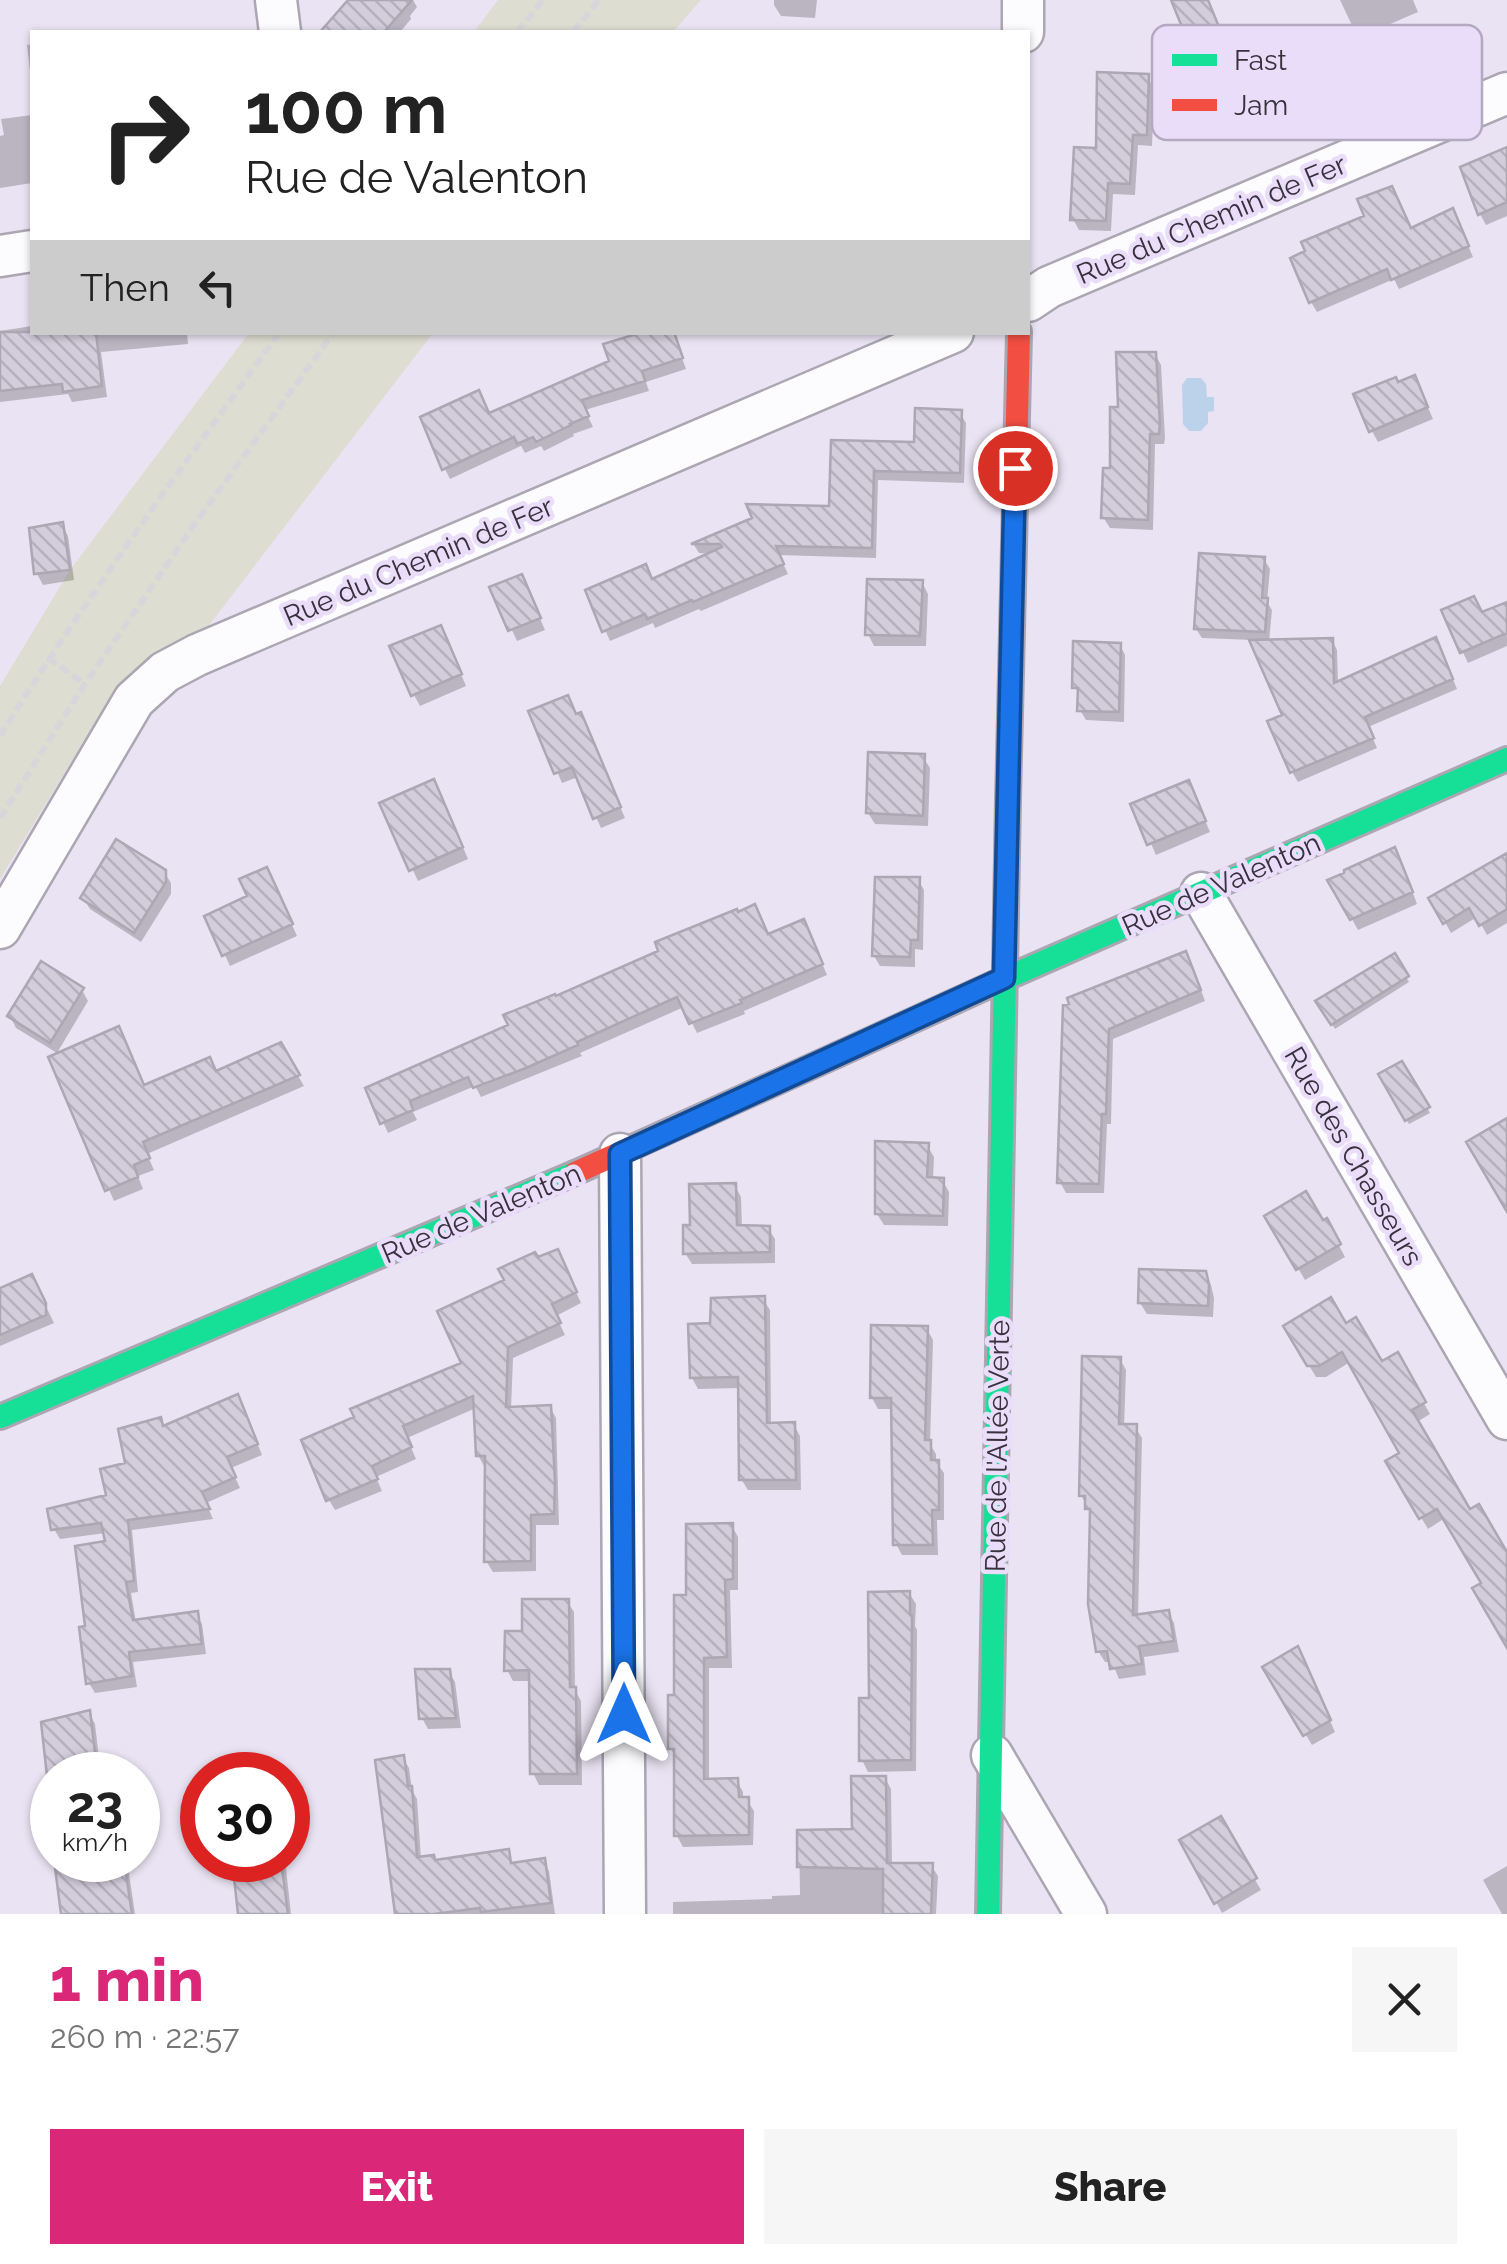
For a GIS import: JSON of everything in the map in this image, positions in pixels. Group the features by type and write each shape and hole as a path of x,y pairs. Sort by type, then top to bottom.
{"street":[{"path":"276,0 280,30"},
{"path":"1023,0 1023,30"},
{"name":"Rue du Chemin de Fer","path":"1482,104 1507,93"},
{"name":"Rue du Chemin de Fer","path":"1030,300 1397,140"},
{"path":"0,256 30,251"},
{"name":"Rue du Chemin de Fer","path":"0,928 134,700 166,672 197,655 946,335"},
{"name":"Rue de l'Allée Verte","path":"988,1914 1019,335"},
{"name":"Rue de Valenton","path":"0,1417 620,1154 1004,978 1507,759"},
{"name":"Rue des Chasseurs","path":"1201,894 1507,1418"},
{"path":"620,1154 625,1914"},
{"path":"992,1755 1086,1914"}],"path":[{"path":"519,30 543,0"},
{"path":"574,30 600,0"},
{"path":"0,736 48,658 163,492 278,335"},
{"path":"0,818 85,684 196,522 332,335"},
{"path":"48,658 85,684"}],"shaded area":[{"path":"498,0 701,0 675,30 476,30"},
{"path":"247,335 431,335 197,641 157,659 115,690 0,879 0,686 70,570"}],"water":[{"path":"1187,378 1201,378 1207,397 1214,397 1214,411 1208,412 1208,423 1201,431 1189,431 1183,424 1182,385"}],"building":[{"path":"348,0 412,0 386,30 322,30"},
{"path":"1171,0 1208,0 1218,25 1181,25"},
{"path":"1097,72 1149,74 1147,135 1133,135 1130,184 1108,183 1106,221 1070,220 1074,147 1096,148"},
{"path":"1507,147 1507,202 1478,215 1460,167"},
{"path":"1392,186 1411,228 1453,208 1469,246 1391,280 1387,269 1309,303 1290,258 1305,251 1301,242 1364,216 1357,199"},
{"path":"0,332 96,335 102,386 63,392 62,384 0,391"},
{"path":"633,335 675,335 683,358 642,371 645,381 582,400 589,416 536,442 533,437 517,444 514,437 442,470 420,417 479,390 489,413 609,361 603,344"},
{"path":"1116,352 1156,352 1160,425 1159,434 1150,434 1148,520 1101,518 1103,468 1110,468 1110,407 1118,407"},
{"path":"1415,375 1428,407 1369,432 1353,394 1396,377 1398,382"},
{"path":"915,408 962,410 960,473 874,471 872,548 776,546 784,564 693,602 647,619 645,614 602,632 585,590 646,564 652,579 722,547 691,544 752,518 746,504 829,506 831,440 914,442"},
{"path":"63,522 70,570 34,574 29,528"},
{"path":"1199,553 1265,557 1265,632 1194,629"},
{"path":"522,574 541,618 508,631 489,587"},
{"path":"867,579 923,580 920,636 865,635"},
{"path":"1474,596 1482,612 1507,602 1507,633 1460,653 1441,610"},
{"path":"441,625 462,674 411,696 389,646"},
{"path":"1436,637 1453,679 1365,717 1374,738 1290,773 1267,721 1282,715 1249,640 1333,638 1334,683"},
{"path":"1073,641 1121,643 1119,712 1077,711 1078,688 1072,688"},
{"path":"568,695 576,714 581,712 621,807 593,819 572,767 554,774 528,711"},
{"path":"868,752 925,754 923,816 866,813"},
{"path":"434,779 463,847 409,871 379,803"},
{"path":"1189,780 1206,821 1147,845 1130,804"},
{"path":"116,839 166,870 166,882 134,933 80,898"},
{"path":"1395,847 1413,892 1350,920 1327,880"},
{"path":"1507,853 1507,909 1479,926 1469,908 1443,924 1428,898"},
{"path":"267,867 293,924 222,956 204,916 247,896 239,879"},
{"path":"875,877 920,877 918,940 911,940 910,957 872,956"},
{"path":"755,904 768,934 804,919 823,964 689,1024 677,997 526,1068 473,1088 468,1077 410,1101 413,1110 380,1124 365,1088 508,1025 503,1015 658,951 655,942"},
{"path":"1186,951 1201,990 1109,1029 1099,1184 1057,1183 1063,1005 1069,1004 1067,998"},
{"path":"1395,953 1409,976 1331,1025 1315,1001"},
{"path":"41,961 84,988 50,1043 7,1016"},
{"path":"119,1026 144,1085 210,1057 216,1071 281,1042 300,1075 143,1142 150,1158 134,1165 138,1177 105,1191 48,1057"},
{"path":"1402,1061 1430,1107 1405,1121 1378,1074"},
{"path":"1507,1118 1507,1212 1466,1142"},
{"path":"875,1141 929,1143 927,1177 944,1178 943,1216 875,1214"},
{"path":"736,1183 737,1225 770,1226 770,1252 683,1254 683,1225 690,1225 689,1184"},
{"path":"1306,1191 1341,1244 1296,1270 1264,1216"},
{"path":"558,1249 577,1292 552,1304 561,1323 508,1347 506,1407 551,1405 554,1514 531,1515 531,1561 484,1562 485,1456 476,1456 473,1396 403,1426 412,1447 372,1466 378,1479 326,1501 301,1440 354,1417 350,1409 461,1363 437,1311 504,1280 498,1269 535,1252 538,1257"},
{"path":"1139,1269 1206,1271 1208,1306 1138,1303"},
{"path":"32,1274 46,1303 46,1315 0,1335 0,1288"},
{"path":"765,1296 767,1423 795,1422 796,1480 739,1480 738,1377 690,1378 688,1324 710,1323 711,1298"},
{"path":"1331,1297 1346,1323 1356,1317 1382,1361 1398,1352 1426,1402 1412,1410 1470,1509 1479,1504 1507,1552 1507,1648 1472,1588 1481,1583 1437,1509 1419,1519 1385,1461 1399,1453 1342,1352 1319,1366 1307,1366 1283,1326"},
{"path":"871,1325 928,1326 925,1440 931,1440 931,1460 939,1460 939,1510 932,1510 933,1545 893,1545 891,1398 870,1398"},
{"path":"1082,1356 1121,1357 1119,1424 1137,1424 1133,1615 1169,1610 1174,1641 1139,1646 1142,1664 1110,1669 1107,1651 1096,1652 1088,1604 1090,1509 1085,1509 1085,1496 1079,1496"},
{"path":"238,1394 258,1444 227,1457 236,1477 202,1492 210,1509 128,1520 134,1581 126,1582 133,1620 198,1611 202,1644 129,1652 132,1676 86,1684 79,1627 85,1626 75,1546 105,1541 101,1523 51,1530 47,1509 106,1495 100,1469 125,1463 118,1429 161,1417 163,1426"},
{"path":"733,1523 733,1579 725,1580 727,1657 704,1658 704,1779 738,1778 739,1797 749,1797 749,1835 674,1836 674,1749 668,1749 668,1695 674,1695 674,1595 686,1595 686,1524"},
{"path":"910,1591 911,1760 859,1761 859,1698 869,1698 868,1592"},
{"path":"522,1599 569,1599 570,1687 576,1687 577,1774 530,1774 529,1670 504,1671 505,1631 522,1631"},
{"path":"1298,1646 1331,1720 1303,1736 1262,1667"},
{"path":"415,1669 450,1669 456,1718 419,1719"},
{"path":"90,1710 95,1752 44,1752 41,1722"},
{"path":"404,1755 408,1786 412,1786 417,1857 434,1855 435,1860 509,1849 511,1863 545,1858 551,1903 481,1912 480,1908 395,1914 375,1760"},
{"path":"851,1776 886,1776 887,1863 933,1863 931,1914 883,1914 883,1869 797,1867 797,1830 852,1829"},
{"path":"1221,1816 1257,1878 1214,1904 1179,1840"},
{"path":"57,1882 127,1882 132,1914 61,1914"},
{"path":"234,1882 284,1882 288,1914 238,1914"}],"traffic: fast":[{"path":"837,1055 1507,759"},
{"path":"988,1914 1008,799"},
{"path":"0,1417 575,1173"}],"traffic: jam":[{"path":"1008,799 1019,335"},
{"path":"575,1173 837,1055"}],"route":[{"path":"624,1714 620,1154 1004,978 1015,468"}]}
